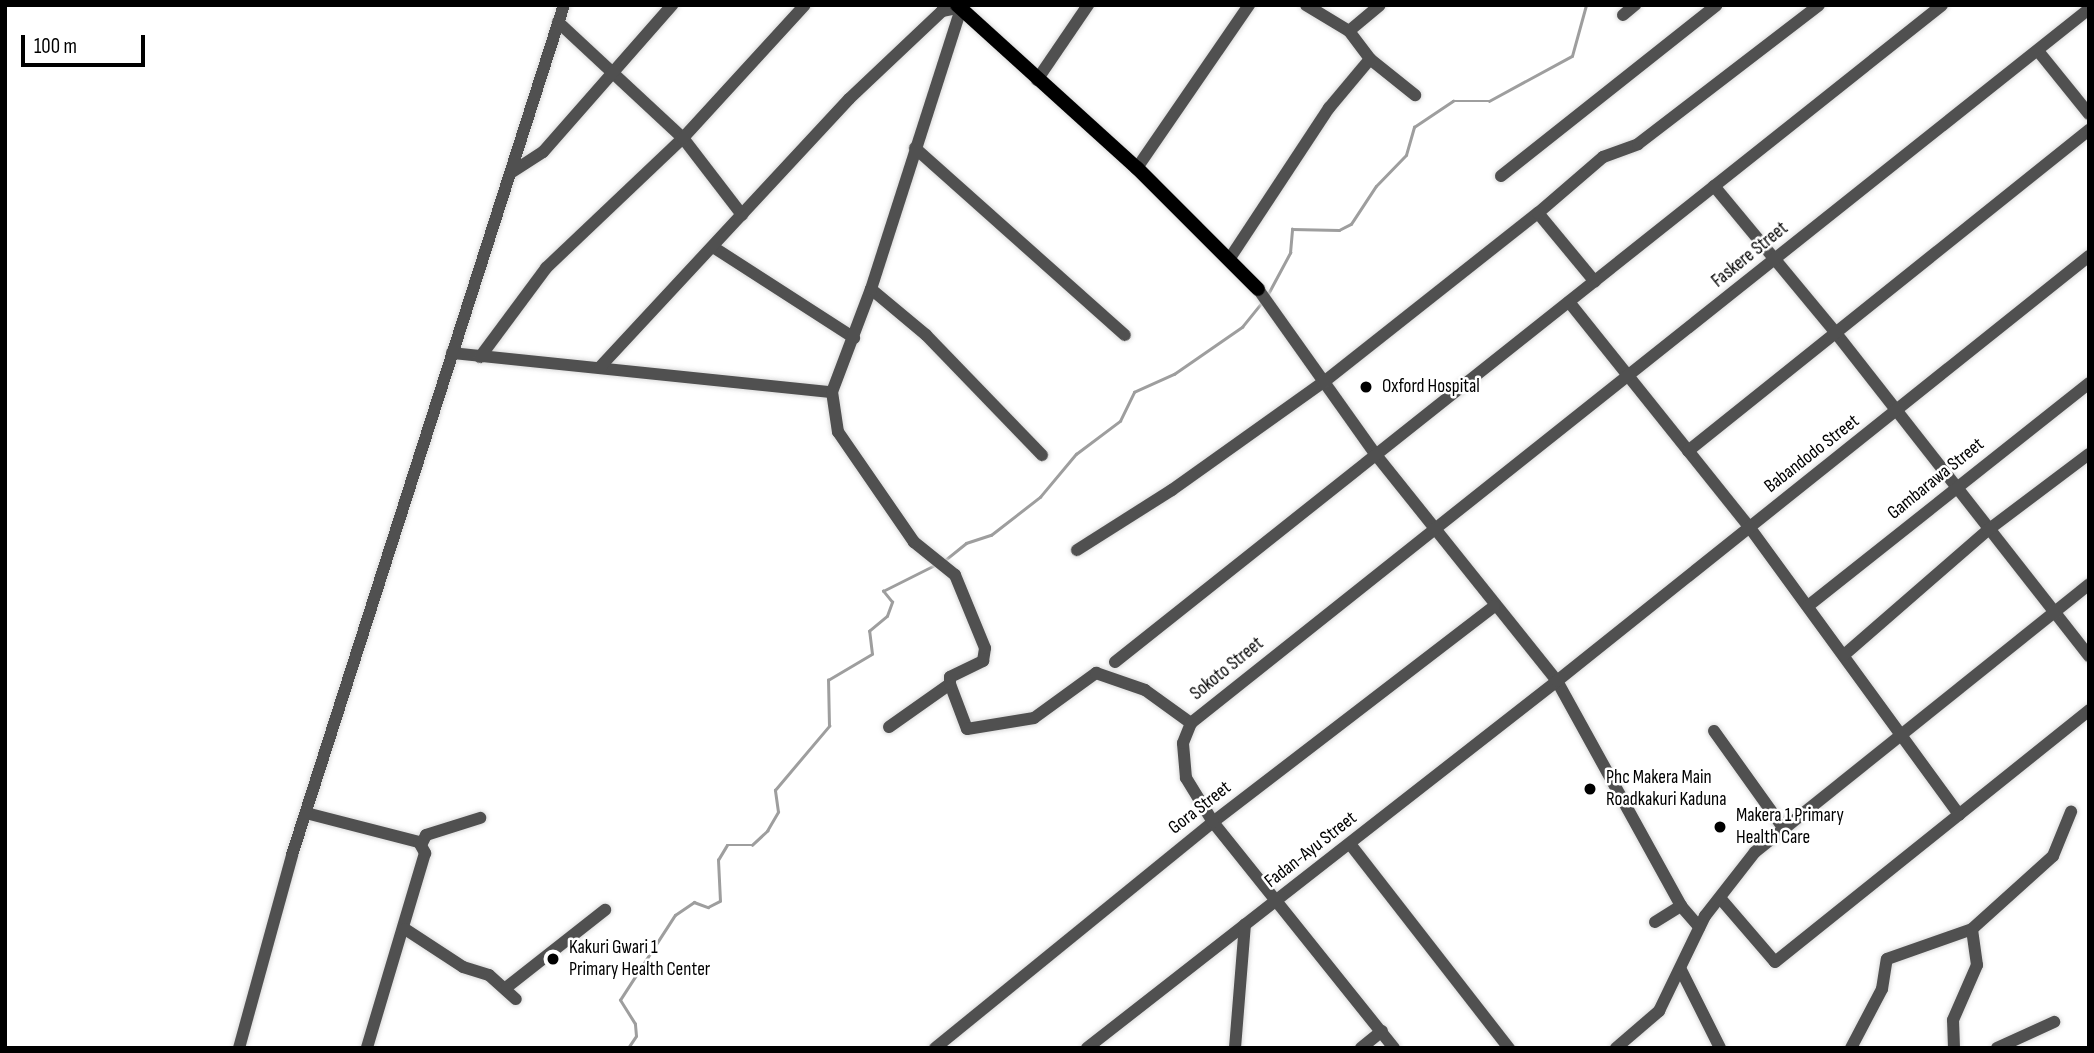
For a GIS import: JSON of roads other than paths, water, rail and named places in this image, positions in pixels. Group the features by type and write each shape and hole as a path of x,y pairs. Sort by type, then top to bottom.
{"main road":[{"path":"960,6 1037,80 1137,168 1230,258 1258,289"}],"street":[{"path":"239,1048 306,813 564,5"},
{"path":"512,172 543,152 672,5"},
{"path":"480,356 546,268 684,138 805,5"},
{"path":"1037,80 1088,5"},
{"path":"1137,168 1249,5"},
{"path":"1306,5 1349,32 1370,58 1415,95"},
{"path":"1349,32 1380,5"},
{"path":"1623,15 1635,5"},
{"path":"1501,176 1717,5"},
{"path":"1077,550 1172,491 1325,381 1538,213 1603,157 1638,144 1819,5"},
{"path":"1115,662 1942,5"},
{"path":"960,6 871,289 832,392 838,432 914,542 940,562 961,584 986,655 983,661 950,677 950,684 967,729 1034,718 1096,673 1145,690 1191,723"},
{"path":"600,367 849,99 942,11 960,6"},
{"name":"Faskere Street","path":"1434,528 1632,376 2089,9"},
{"path":"558,22 616,71 684,138 742,215"},
{"path":"2038,51 2089,114"},
{"path":"1230,258 1329,107 1370,58"},
{"path":"1688,451 2089,130"},
{"path":"915,148 1125,335"},
{"path":"1714,186 1898,410 1958,486 1988,530 2089,656"},
{"path":"1538,213 1595,282"},
{"path":"713,247 854,338"},
{"name":"Babandodo Street","path":"1557,681 2089,256"},
{"path":"871,289 926,335 1042,454"},
{"path":"1258,289 1376,455 1494,606 1557,681 1681,906 1699,927"},
{"path":"1569,302 1632,376 1750,528 1844,655 1898,736 1959,815"},
{"path":"452,354 832,392"},
{"name":"Gambarawa Street","path":"1808,607 2089,383"},
{"path":"1844,655 1988,530 2089,454"},
{"name":"Sokoto Street","path":"1394,1048 1213,822 1186,778 1183,743 1191,723 1434,528"},
{"path":"1616,1048 1659,1011 1681,970 1699,927 1755,852 1782,826 2089,584"},
{"name":"Gora Street","path":"935,1048 1213,822 1494,606"},
{"name":"Fadan-Ayu Street","path":"1087,1048 1557,681"},
{"path":"889,726 950,684"},
{"path":"1720,898 1775,962 2089,710"},
{"path":"1714,731 1782,826"},
{"path":"1851,1048 1882,989 1887,959 1972,929 2053,856 2071,812"},
{"path":"306,813 421,845 425,853 405,929 367,1048"},
{"path":"421,845 426,835 480,818"},
{"path":"1350,844 1509,1048"},
{"path":"1655,922 1681,906"},
{"path":"507,987 605,910"},
{"path":"1235,1048 1245,924"},
{"path":"405,929 463,967 507,987 516,999"},
{"path":"1954,1048 1952,1020 1977,965 1972,929"},
{"path":"1681,970 1720,1048"},
{"path":"1997,1048 2053,1022"},
{"path":"1361,1048 1382,1031"},
{"path":"951,1033 957,1048"}],"waterway":[{"path":"1268,294 1290,253 1292,229 1339,230 1351,224 1376,186 1406,155 1414,127 1453,101 1489,101 1572,56 1586,5"},
{"path":"944,561 966,543 991,535 1040,497 1076,454 1120,421 1134,392 1174,374 1242,327 1262,302"},
{"path":"628,1048 636,1036 635,1024 620,1000 675,915 694,902 708,907 720,901 718,860 727,845 752,845 767,831 778,812 775,790 829,726 828,680 872,654 869,631 887,616 892,602 883,591 935,565"}],"place":[{"name":"Oxford Hospital","path":"1366,387"},
{"name":"Phc Makera Main Roadkakuri Kaduna","path":"1590,789"},
{"name":"Makera 1 Primary Health Care","path":"1720,827"},
{"name":"Kakuri Gwari 1 Primary Health Center","path":"553,959"}]}
